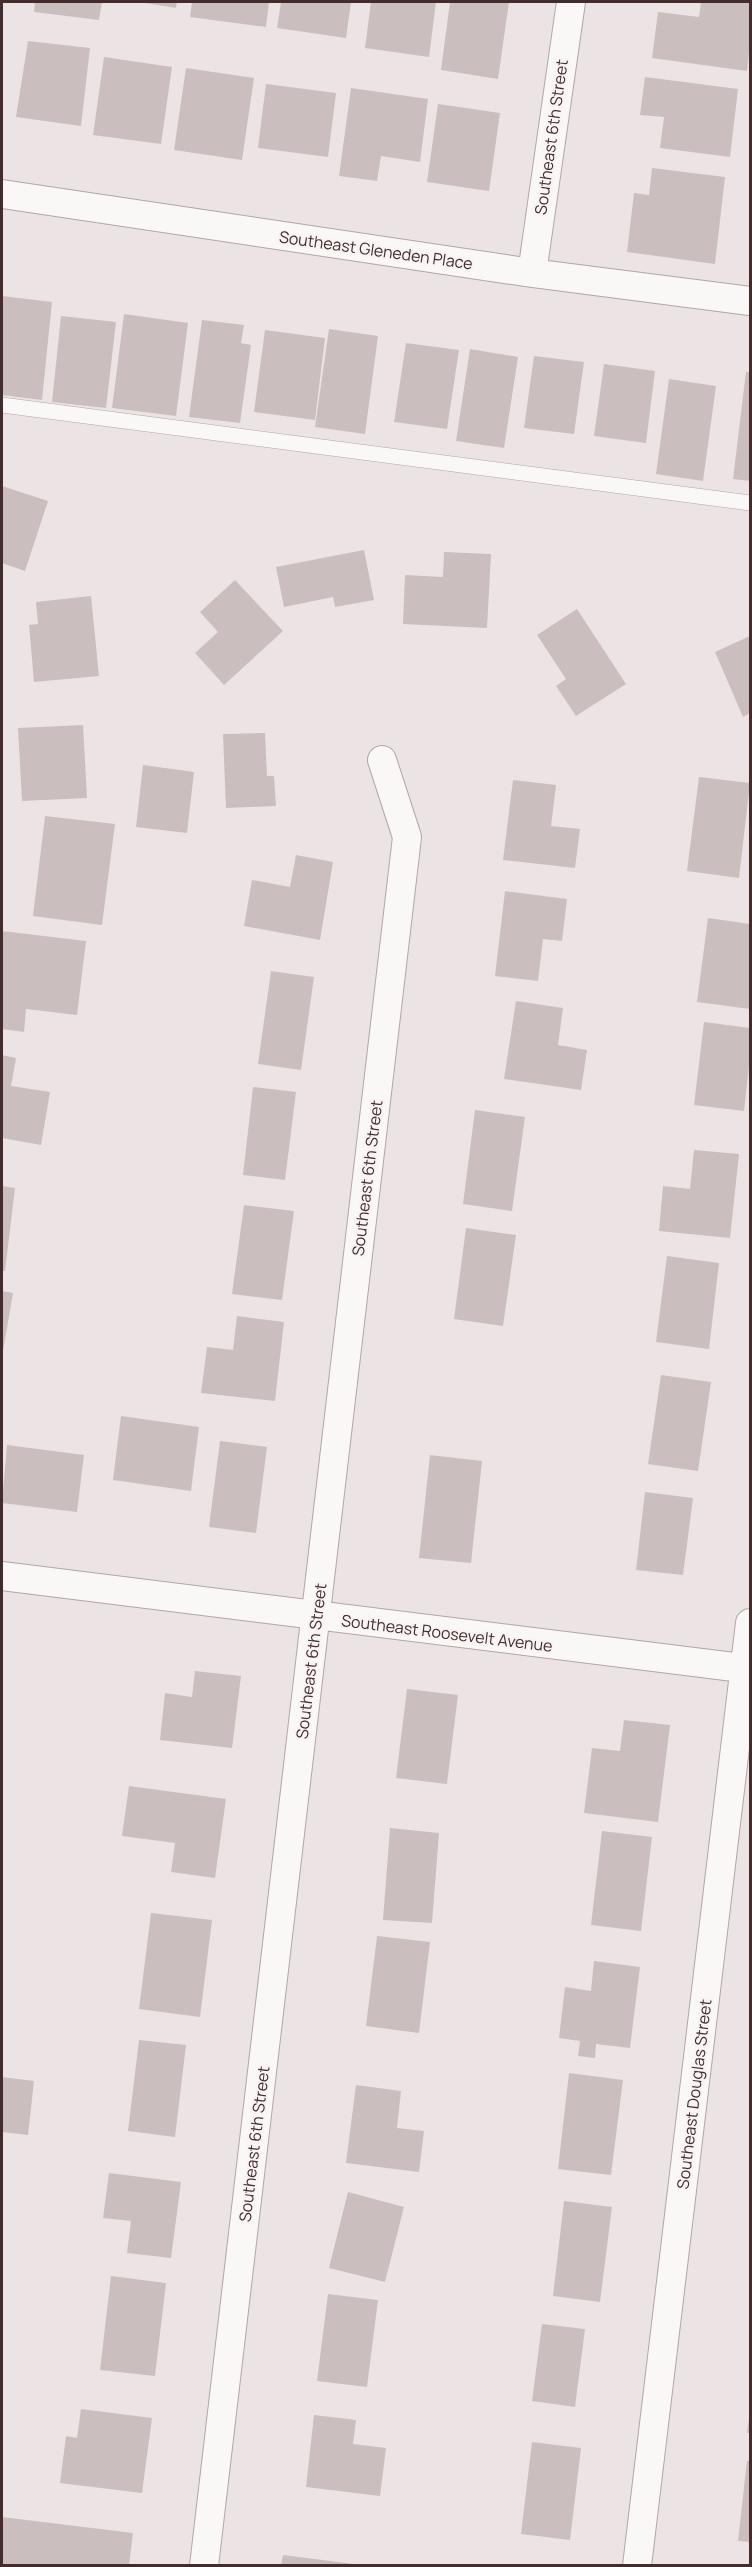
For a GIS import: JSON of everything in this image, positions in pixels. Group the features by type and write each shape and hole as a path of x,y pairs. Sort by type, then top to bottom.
{"street":[{"name":"Southeast 6th Street","path":"532,273 571,2"},
{"name":"Southeast Gleneden Place","path":"2,194 532,273 750,301"},
{"name":"Southeast 6th Street","path":"204,2565 407,837 382,760"},
{"name":"Southeast Roosevelt Avenue","path":"2,1576 316,1617 748,1669"},
{"name":"Southeast Douglas Street","path":"638,2565 748,1669 750,1623"}],"lane":[{"path":"2,405 750,503"}],"building":[{"path":"35,2 102,2 99,20 34,12"},
{"path":"139,2 177,2 176,8"},
{"path":"192,2 269,2 266,27 190,17"},
{"path":"281,2 351,2 346,38 277,28"},
{"path":"371,2 436,2 429,57 365,48"},
{"path":"450,2 509,2 498,79 441,70"},
{"path":"701,2 750,2 747,71 652,58 658,12 699,17"},
{"path":"28,41 90,48 81,126 16,117"},
{"path":"104,57 172,67 161,144 93,135"},
{"path":"186,68 254,78 242,160 174,150"},
{"path":"645,77 738,89 730,157 660,148 664,117 640,115"},
{"path":"266,84 336,93 328,157 258,148"},
{"path":"351,88 428,99 420,162 381,156 377,181 339,176"},
{"path":"438,104 500,113 489,191 427,182"},
{"path":"652,168 725,177 715,264 627,252 634,193 649,195"},
{"path":"2,296 52,302 42,400 2,395"},
{"path":"124,314 188,323 176,416 112,408"},
{"path":"61,316 116,322 106,408 52,402"},
{"path":"202,320 244,325 241,343 251,345 240,423 189,417"},
{"path":"329,329 378,336 365,434 315,427"},
{"path":"265,330 325,338 315,420 254,412"},
{"path":"406,343 459,350 447,429 394,422"},
{"path":"470,349 518,357 504,448 456,441"},
{"path":"534,356 584,362 574,434 524,428"},
{"path":"604,364 655,371 646,443 594,436"},
{"path":"746,372 750,372 750,481 733,479"},
{"path":"669,379 716,386 703,481 656,474"},
{"path":"2,486 48,501 25,571 2,563"},
{"path":"364,550 374,600 335,607 333,597 284,607 276,567"},
{"path":"444,552 491,554 487,628 403,624 405,575 443,577"},
{"path":"235,580 283,631 224,685 195,653 218,632 200,612"},
{"path":"91,596 99,676 34,682 29,625 38,624 36,602"},
{"path":"577,609 626,684 576,716 556,686 566,679 537,635"},
{"path":"750,636 750,713 743,717 715,652"},
{"path":"83,725 87,798 22,801 18,728"},
{"path":"265,733 267,776 274,776 276,806 226,808 223,734"},
{"path":"143,765 194,772 187,833 136,827"},
{"path":"699,777 750,783 739,878 687,871"},
{"path":"513,780 556,785 551,826 580,829 575,868 503,860"},
{"path":"45,816 115,824 102,925 33,916"},
{"path":"296,855 333,862 320,940 244,926 252,880 290,887"},
{"path":"505,891 567,899 562,941 543,939 538,981 495,976"},
{"path":"708,918 750,924 750,1009 697,1002"},
{"path":"2,931 86,941 77,1015 26,1009 24,1032 2,1029"},
{"path":"271,971 314,977 301,1070 258,1064"},
{"path":"516,1001 563,1008 558,1045 587,1050 581,1090 504,1079"},
{"path":"704,1022 750,1028 750,1057 744,1111 694,1105"},
{"path":"2,1055 16,1058 11,1086 50,1092 41,1145 2,1138"},
{"path":"253,1087 296,1092 285,1180 243,1175"},
{"path":"475,1110 525,1117 512,1211 463,1204"},
{"path":"694,1150 739,1154 730,1238 659,1231 663,1186 690,1189"},
{"path":"2,1186 15,1188 5,1271 2,1271"},
{"path":"244,1205 294,1211 282,1300 232,1294"},
{"path":"466,1228 516,1235 503,1326 454,1319"},
{"path":"667,1256 719,1263 709,1349 656,1342"},
{"path":"2,1291 13,1293 3,1351 2,1351"},
{"path":"237,1316 284,1322 275,1401 201,1393 207,1347 233,1350"},
{"path":"661,1375 711,1382 698,1471 648,1464"},
{"path":"121,1416 199,1427 191,1491 113,1480"},
{"path":"220,1441 267,1447 256,1533 209,1527"},
{"path":"7,1445 84,1455 77,1512 2,1503"},
{"path":"430,1455 482,1461 471,1563 419,1558"},
{"path":"645,1492 693,1498 683,1575 636,1570"},
{"path":"195,1671 241,1676 232,1748 160,1740 165,1693 192,1697"},
{"path":"407,1689 458,1695 447,1784 396,1778"},
{"path":"624,1720 670,1725 658,1822 584,1813 592,1748 620,1751"},
{"path":"129,1786 226,1799 215,1878 171,1872 175,1843 122,1836"},
{"path":"390,1828 439,1833 432,1923 383,1920"},
{"path":"602,1831 652,1837 641,1931 591,1925"},
{"path":"151,1913 212,1920 200,2017 139,2009"},
{"path":"377,1936 430,1942 419,2033 366,2026"},
{"path":"594,1961 640,1967 630,2048 596,2044 595,2058 578,2056 580,2041 559,2038 565,1987 591,1991"},
{"path":"139,2040 186,2045 175,2137 128,2131"},
{"path":"569,2073 623,2080 611,2175 558,2169"},
{"path":"2,2077 34,2081 28,2135 2,2132"},
{"path":"356,2085 401,2091 397,2128 424,2131 419,2172 346,2163"},
{"path":"109,2173 181,2182 171,2258 127,2253 131,2221 103,2218"},
{"path":"348,2192 404,2207 385,2282 329,2268"},
{"path":"564,2201 612,2207 600,2302 553,2296"},
{"path":"111,2276 166,2283 155,2376 100,2370"},
{"path":"328,2294 378,2300 367,2387 317,2381"},
{"path":"542,2324 585,2329 575,2407 532,2401"},
{"path":"81,2409 152,2418 142,2493 60,2483 66,2436 77,2438"},
{"path":"314,2415 356,2420 353,2444 386,2448 380,2496 306,2487"},
{"path":"749,2418 750,2433 747,2433"},
{"path":"532,2442 581,2448 570,2540 521,2534"},
{"path":"747,2461 750,2461 750,2542 738,2541"},
{"path":"2,2517 133,2533 129,2566 2,2566"},
{"path":"283,2555 354,2564 354,2566 281,2566"}]}
